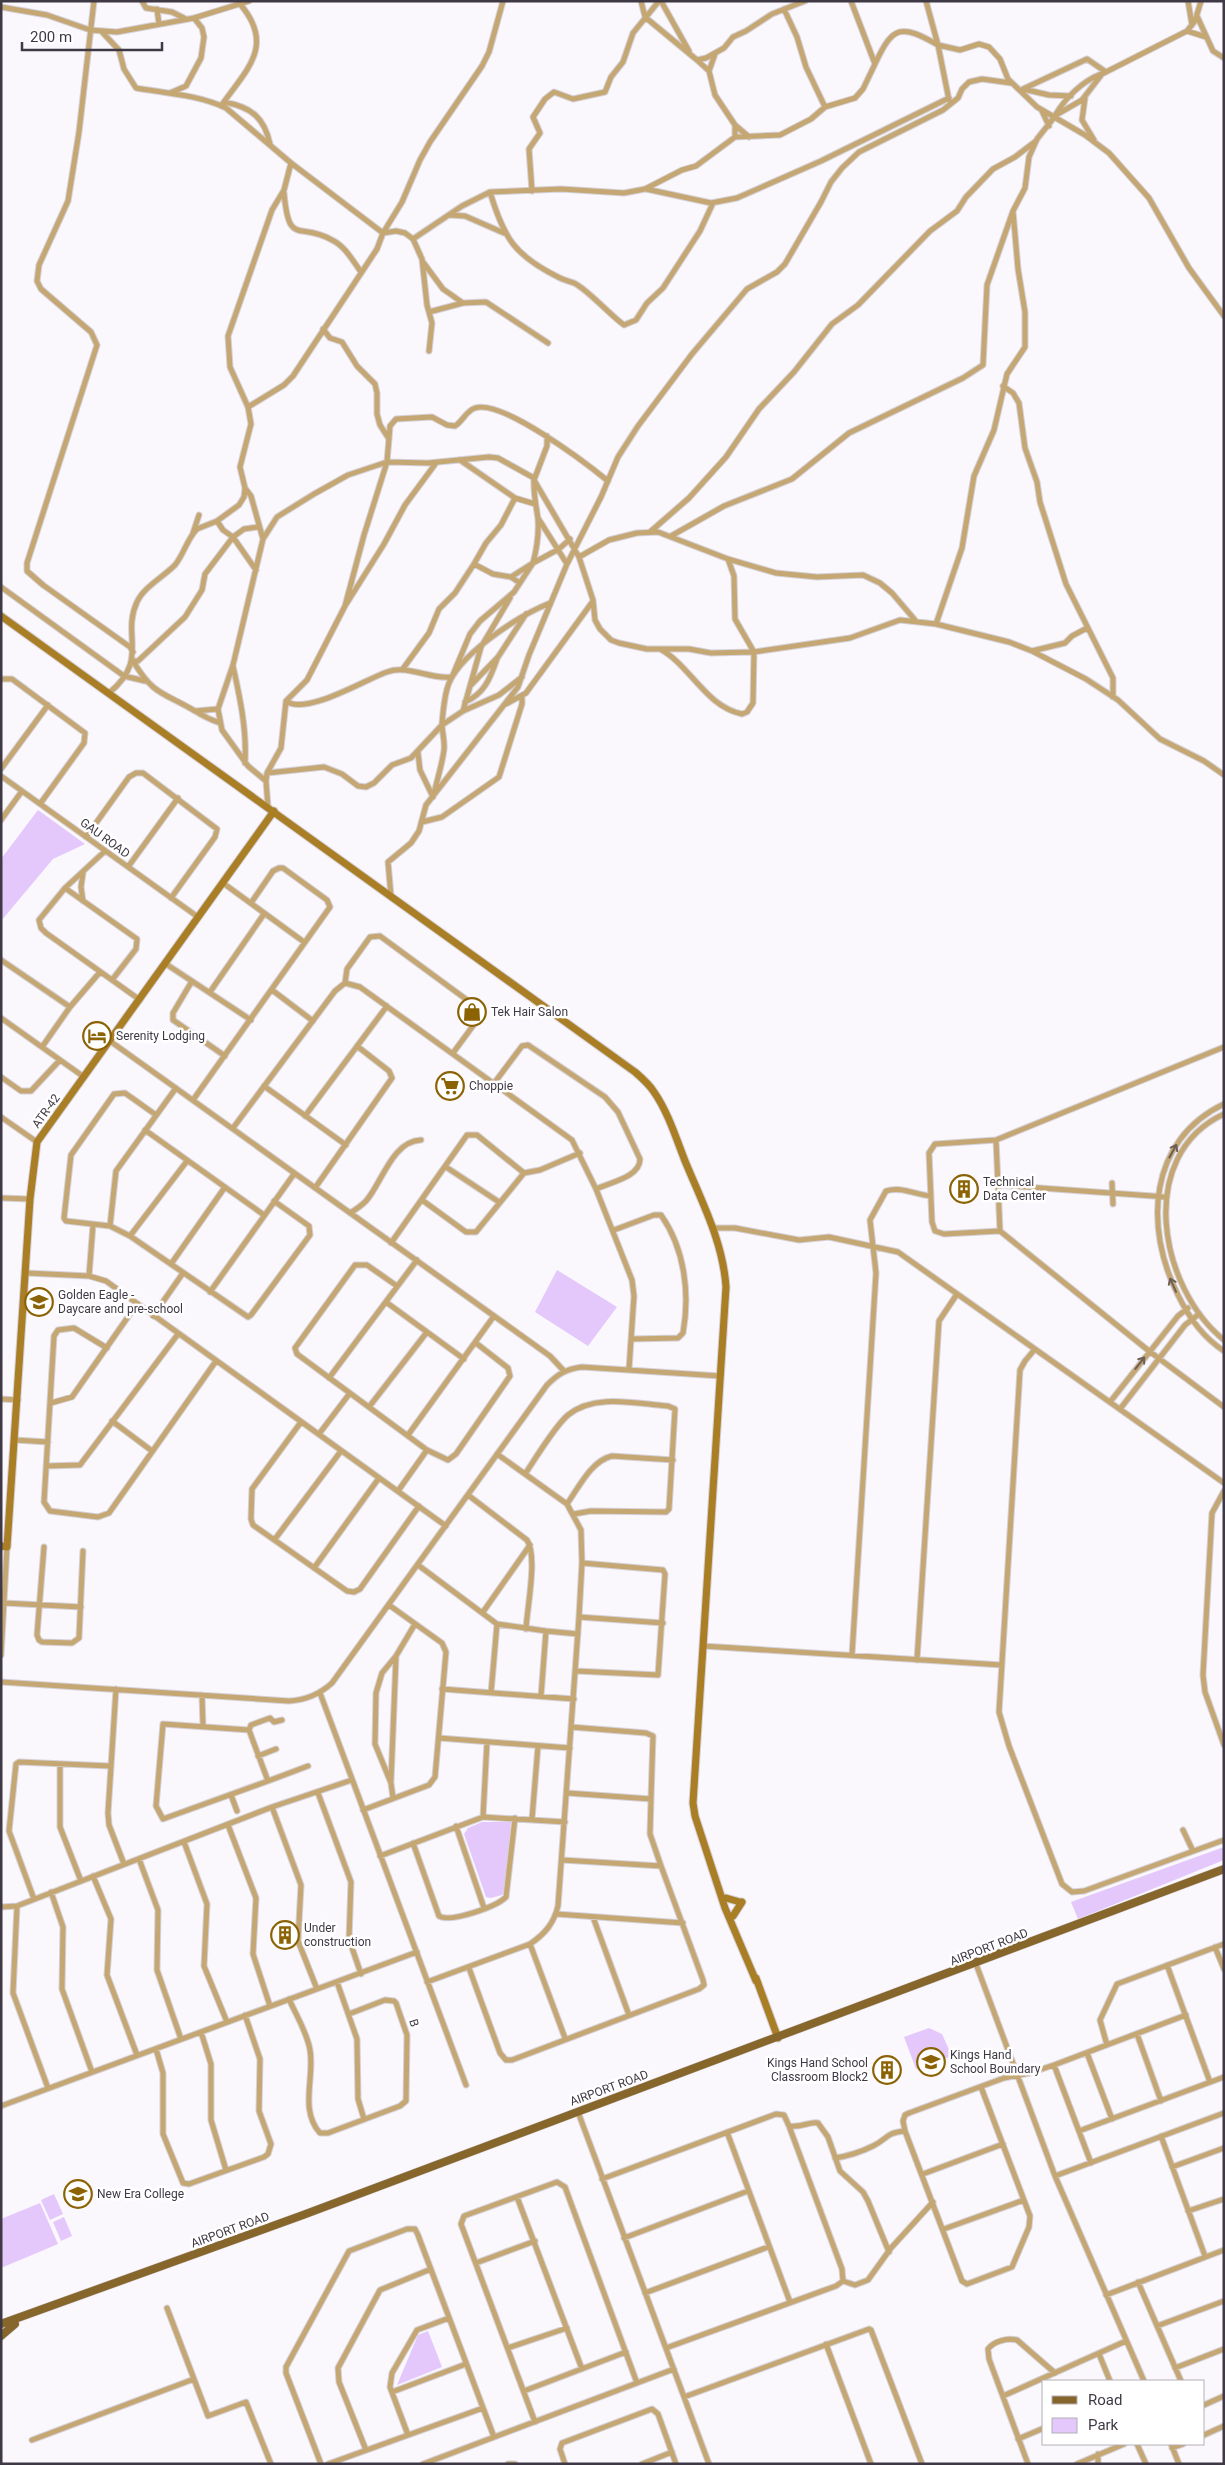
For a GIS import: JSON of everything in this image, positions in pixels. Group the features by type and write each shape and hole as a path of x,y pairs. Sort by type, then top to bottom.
{"main road":[{"path":"1,616 268,806 645,1080 654,1092 668,1118 713,1228 724,1261 726,1287 693,1803 695,1816 778,2038"},
{"name":"ATR-42","path":"4,1547 18,1400 30,1199 37,1142 141,1000 274,811"},
{"path":"714,1868 725,1908 756,1981"},
{"name":"AIRPORT ROAD","path":"1,2324 75,2299 778,2038 1224,1869"},
{"path":"726,1898 741,1902 733,1916"},
{"path":"1,2329 51,2311 75,2299"},
{"path":"1,2336 15,2324"}],"street":[{"path":"94,1 79,132 68,201 39,265 37,281 41,289 91,332 97,345 27,562 27,571 130,647 133,652"},
{"path":"142,1 146,8 157,8 185,18"},
{"path":"1,7 47,15 90,30 129,32 185,18 194,18 249,1"},
{"path":"248,407 284,385 293,376 377,249 383,234 402,202 430,142 482,66 489,52 503,1"},
{"path":"641,1 645,16 709,71"},
{"path":"532,190 529,149 540,132 534,117 549,94 554,92 573,100 605,92 611,77 622,62 633,33 645,16 660,1 690,53"},
{"path":"696,60 724,48 733,37 784,9 805,1"},
{"path":"851,1 875,64"},
{"path":"926,1 938,45 950,105"},
{"path":"1188,1 1192,25"},
{"path":"650,532 689,498 726,457 757,413 794,372 832,324 858,305 930,231 957,211 966,198 993,169 1016,158 1037,139 1085,83 1186,32 1197,16 1201,1"},
{"path":"223,104 249,70 255,58 256,26 240,4"},
{"path":"157,8 160,24"},
{"path":"784,9 797,37 806,67 825,107"},
{"path":"1197,16 1213,51 1224,58"},
{"path":"170,93 186,86 201,58 204,37 202,28 194,18"},
{"path":"413,240 448,215 490,192 561,189 624,193 646,189 682,170 696,166 735,137 780,135 811,119 825,107 855,98 863,89 886,40 897,33 912,31 938,45 960,50 979,44 989,46 1000,59 1011,83"},
{"path":"102,32 119,50 124,69 136,88 223,104 242,105 262,120 270,144"},
{"path":"1186,32 1207,38"},
{"path":"715,53 709,71 715,95 735,125 749,137"},
{"path":"1021,88 1087,59 1104,73"},
{"path":"1055,116 1085,97 1104,73"},
{"path":"391,896 388,862 411,843 420,831 426,805 504,705 522,678 528,655 544,623 550,603 618,457 638,426 659,401 692,354 747,289 777,272 785,264 822,202 831,182 842,168 866,148 919,124 950,105 958,98 964,85 976,79 1011,83 1021,88 1049,95 1072,96"},
{"path":"1021,88 1042,110 1049,126"},
{"path":"1085,97 1082,120 1096,143"},
{"path":"646,189 714,203 737,198 949,98"},
{"path":"223,104 291,163 383,234"},
{"path":"1042,110 1055,116 1109,153 1149,198 1193,274 1224,316"},
{"path":"735,125 735,137"},
{"path":"671,536 724,506 792,479 849,433 962,378 983,365 987,285 1013,211 1025,188 1029,157 1037,139"},
{"path":"263,539 258,527 253,503 245,488 240,467 251,424 248,407 230,367 228,336 272,210 284,190 291,163"},
{"path":"284,190 288,222 297,231 334,240 345,250 361,272"},
{"path":"490,192 504,233 514,247 526,258 560,278 575,283 624,325 636,320 647,303 663,288 700,231 714,203"},
{"path":"936,624 959,558 977,465 994,430 1003,386 1010,366 1022,352 1026,339 1025,312 1018,269 1013,211"},
{"path":"448,215 465,216 504,233"},
{"path":"383,234 396,231 405,233 413,240 422,259 443,289 463,303"},
{"path":"422,259 432,323 429,352"},
{"path":"429,312 463,303 486,302 548,343"},
{"path":"323,329 330,338 342,342 357,366 375,384 377,414 380,425 389,439"},
{"path":"1003,386 1013,393 1019,403 1022,436 1037,482 1040,502 1066,584 1113,678 1113,697"},
{"path":"345,606 364,535 388,462 390,426 396,419 432,417 447,425 455,426 467,412 479,407 494,410 547,436 608,481"},
{"path":"547,436 547,446 534,478 534,504 538,517 567,564"},
{"path":"266,782 245,763 222,730 218,709 233,665 263,539 277,517 348,475 388,462 436,462 482,457 498,458 534,478 579,557 593,600 595,620 600,629 611,640 638,648 689,649 711,653 754,652 850,638 900,620 915,620 936,624 989,636 1032,651 1113,697 1160,739 1204,761 1224,775"},
{"path":"460,460 515,498 534,504"},
{"path":"268,806 267,772 281,748 286,701 308,680 345,606 384,544 405,505 436,462"},
{"path":"193,534 197,530 217,522 239,505 245,488"},
{"path":"402,670 429,633 439,609 455,593 486,543 501,526 515,498"},
{"path":"108,693 124,676 132,661 133,612 137,602 179,559 193,534 199,515"},
{"path":"462,711 481,647 533,563 538,540 538,517"},
{"path":"217,522 223,530 233,537 256,570"},
{"path":"132,661 142,657 185,617 202,590 205,574 233,537 244,529 258,527"},
{"path":"579,557 609,540 650,532 671,536 728,559 776,573 804,577 863,575 880,583 892,593 915,620"},
{"path":"510,577 559,550 570,539"},
{"path":"657,649 671,657 702,690 728,708 742,714 747,712 753,703 754,652 735,619 734,576 728,559"},
{"path":"474,564 493,574 510,577 520,583"},
{"path":"1,587 124,676 145,681"},
{"path":"433,798 444,750 442,725 447,688 470,634 491,610 514,592"},
{"path":"504,705 522,696 528,690 593,600"},
{"path":"286,701 292,704 310,703 387,672 402,670 441,678 452,677 464,661 526,613 550,603"},
{"path":"468,688 498,657 526,613"},
{"path":"1032,651 1065,644 1072,636 1087,628"},
{"path":"465,702 480,693 491,677 498,657"},
{"path":"132,661 145,681 170,700 220,723"},
{"path":"233,665 243,713 246,745 245,763"},
{"path":"267,772 324,767 342,774 358,786 366,787 374,783 392,765 412,758 442,725 462,711 499,695 522,678"},
{"path":"1,680 12,679 83,730 86,736 84,743 40,804"},
{"path":"422,822 442,817 499,777 522,704 522,696"},
{"path":"1,769 48,705"},
{"path":"195,711 218,709"},
{"path":"418,753 420,770 433,798"},
{"path":"86,837 129,777 136,773 143,773 178,798 214,826 217,832 171,898"},
{"name":"GAU ROAD","path":"1,776 198,917"},
{"path":"1,820 22,791"},
{"path":"128,867 178,798"},
{"path":"105,851 84,873 65,888 38,920 46,933 141,1000"},
{"path":"193,1100 330,907 327,900 284,868 273,871 251,903"},
{"path":"83,901 84,873"},
{"path":"223,883 304,942"},
{"path":"65,888 137,940 136,949 112,980"},
{"path":"210,992 264,914"},
{"path":"233,1128 335,991 345,983 347,969 370,937 380,936 478,1008 480,1011 478,1019 453,1053"},
{"path":"1,960 70,1007"},
{"path":"166,964 251,1020"},
{"path":"42,1047 70,1007 100,972"},
{"path":"192,981 173,1013 173,1020 225,1056"},
{"path":"345,983 360,987 567,1134 580,1153 596,1188 614,1230 634,1287 629,1369"},
{"path":"272,990 313,1021"},
{"path":"305,1116 387,1006"},
{"path":"1,1018 84,1077"},
{"path":"110,1042 550,1356 564,1371"},
{"path":"495,1082 522,1046 528,1044 605,1097 618,1112 640,1159 640,1164 636,1172 596,1188"},
{"path":"315,1188 392,1078 389,1071 358,1046"},
{"path":"1224,1047 996,1140 939,1143 932,1146 929,1153 933,1228 939,1234 1000,1231 1149,1351 1224,1407"},
{"path":"1,1077 21,1091 32,1091 60,1060"},
{"path":"264,1086 346,1144"},
{"path":"110,1226 116,1171 176,1088"},
{"path":"156,1115 125,1093 117,1093 73,1151 69,1163 65,1220 71,1224 110,1226 130,1236 244,1316 250,1316 310,1235 309,1226 274,1201"},
{"path":"1224,1104 1208,1112 1186,1132 1163,1170 1157,1196 1161,1251 1172,1284 1186,1310 1208,1338 1224,1351"},
{"path":"1224,1114 1206,1125 1191,1140 1172,1170 1167,1197 1168,1238 1176,1275 1199,1314 1224,1340"},
{"path":"1,1117 37,1142"},
{"path":"144,1130 264,1215"},
{"path":"391,1242 446,1167 464,1138 470,1133 477,1135 524,1173"},
{"path":"350,1213 365,1202 400,1150 414,1140 421,1140"},
{"path":"996,1140 1000,1231"},
{"path":"422,1200 470,1232 478,1230 524,1173 540,1170 580,1153"},
{"path":"130,1236 187,1160"},
{"path":"446,1167 499,1202"},
{"path":"210,1292 294,1174"},
{"path":"1112,1183 1113,1204"},
{"path":"998,1184 1167,1197"},
{"path":"171,1264 224,1187"},
{"path":"852,1655 876,1273 870,1220 883,1193 889,1190 904,1189 921,1196 931,1196"},
{"path":"1,1198 30,1199"},
{"path":"614,1230 654,1215 661,1215 682,1260 684,1270 684,1330 681,1336 631,1339"},
{"path":"89,1276 93,1225"},
{"path":"713,1228 735,1228 800,1240 829,1238 898,1252 1224,1483"},
{"path":"329,1378 417,1260"},
{"path":"397,1286 367,1265 355,1265 295,1348 295,1352 299,1357 427,1450 444,1459 452,1459 510,1376 508,1368 476,1343"},
{"path":"26,1273 89,1276 106,1281 446,1526"},
{"path":"153,1316 183,1273"},
{"path":"917,1660 939,1320 958,1294"},
{"path":"386,1302 464,1360"},
{"path":"51,1403 72,1397 137,1304"},
{"path":"1110,1402 1178,1316 1193,1304"},
{"path":"1120,1409 1185,1325 1199,1314"},
{"path":"408,1435 494,1316"},
{"path":"107,1348 74,1328 58,1330 54,1336 44,1502 50,1512 98,1517 110,1513 216,1361"},
{"path":"369,1407 426,1332"},
{"path":"46,1466 80,1465 178,1334"},
{"path":"1035,1349 1025,1360 1020,1370 999,1718 1062,1884 1072,1892 1084,1891 1224,1840"},
{"path":"1,1682 290,1701 310,1698 320,1693 332,1683 547,1385 564,1371 582,1367 720,1376"},
{"path":"319,1434 350,1393"},
{"path":"1,1399 18,1400"},
{"path":"525,1474 567,1416 589,1404 600,1402 668,1406 676,1409 670,1509 666,1512 591,1511 574,1514"},
{"path":"112,1421 152,1451"},
{"path":"301,1422 251,1492 252,1522 314,1568 347,1591 360,1589 419,1506"},
{"path":"15,1440 48,1442"},
{"path":"398,1491 427,1450"},
{"path":"275,1539 341,1451"},
{"path":"427,1982 530,1944 545,1933 556,1914 562,1860 576,1671 582,1563 581,1530 567,1504 497,1454"},
{"path":"567,1504 597,1463 604,1458 612,1456 673,1460"},
{"path":"314,1568 379,1478"},
{"path":"1224,1491 1212,1513 1203,1675 1204,1692 1224,1745"},
{"path":"468,1495 530,1545 531,1560 526,1629"},
{"path":"483,1612 530,1545"},
{"path":"1,1654 4,1603 4,1547"},
{"path":"44,1547 37,1635 42,1642 76,1642 79,1638 83,1551"},
{"path":"576,1671 658,1675 663,1623 665,1574 663,1570 582,1563"},
{"path":"418,1565 497,1624 578,1634"},
{"path":"4,1603 81,1607"},
{"path":"363,1810 433,1782 439,1738 445,1646 390,1605"},
{"path":"579,1617 663,1623"},
{"path":"391,1784 377,1751 374,1737 378,1682 415,1624"},
{"path":"491,1693 497,1624"},
{"path":"542,1696 546,1631"},
{"path":"703,1646 1002,1665"},
{"path":"393,1798 391,1784 396,1656"},
{"path":"116,1689 108,1819 124,1864"},
{"path":"442,1689 574,1699"},
{"path":"320,1693 466,2085"},
{"path":"202,1695 203,1726"},
{"path":"268,1781 249,1730 251,1725 270,1718 274,1722 282,1720"},
{"path":"249,1730 163,1724 156,1807 164,1819 308,1766"},
{"path":"468,1968 503,2057 512,2060 704,1986 650,1834 654,1741 650,1733 571,1727"},
{"path":"439,1738 570,1748"},
{"path":"483,1817 488,1742"},
{"path":"532,1819 538,1746"},
{"path":"258,1756 276,1749"},
{"path":"34,1899 10,1837 9,1825 13,1770 20,1762 110,1766"},
{"path":"60,1765 60,1827 81,1881"},
{"path":"1,1907 16,1906 272,1807 352,1780"},
{"path":"318,1793 351,1882 349,1939 360,1974"},
{"path":"567,1793 651,1799"},
{"path":"232,1794 237,1811"},
{"path":"272,1807 301,1888 298,1941 317,1989"},
{"path":"380,1856 483,1817 565,1822"},
{"path":"413,1843 439,1916 444,1919 451,1919 502,1901 508,1891 515,1818"},
{"path":"228,1825 256,1898 253,1954 270,2006"},
{"path":"456,1826 484,1908"},
{"path":"1183,1830 1193,1852"},
{"path":"184,1842 207,1904 204,1966 227,2022"},
{"path":"138,1859 158,1910 156,1967 181,2039"},
{"path":"562,1860 661,1866"},
{"path":"93,1876 111,1919 108,1975 137,2055"},
{"path":"51,1892 63,1927 62,1988 92,2072"},
{"path":"16,1906 12,1993 48,2088"},
{"path":"556,1914 683,1923"},
{"path":"593,1918 629,2015"},
{"path":"530,1944 565,2038"},
{"path":"1107,2045 1100,2020 1116,1986 1121,1981 1224,1944"},
{"path":"1215,1947 1224,1969"},
{"path":"1,2106 417,1952"},
{"path":"976,1964 1055,2176 1144,2380"},
{"path":"1167,1965 1210,2082"},
{"path":"289,1999 309,2047 308,2105 317,2130 320,2133 328,2133 364,2119 358,2099 357,2039 337,1982"},
{"name":"B","path":"349,2014 385,2000 394,2000 407,2035 406,2101 400,2106 364,2119"},
{"path":"156,2049 164,2073 163,2134 181,2180 189,2184 264,2157 271,2149 260,2114 260,2059 245,2015"},
{"path":"981,2087 1030,2216 1029,2226 1015,2264 1008,2270 970,2284 963,2283 905,2131 903,2122 905,2115 981,2087 1054,2065 1186,2015"},
{"path":"201,2032 211,2064 211,2120 226,2170"},
{"path":"1136,2034 1161,2101"},
{"path":"1087,2053 1112,2119"},
{"path":"1054,2065 1091,2163"},
{"path":"1080,2131 1224,2076"},
{"path":"578,2112 709,2464"},
{"path":"1055,2176 1224,2113"},
{"path":"602,2179 727,2132 779,2114 784,2116 842,2269 842,2281"},
{"path":"789,2126 800,2127 812,2122 818,2123 828,2137 844,2177 859,2189 868,2201 889,2252"},
{"path":"835,2158 862,2151 882,2141 889,2133 905,2131"},
{"path":"727,2132 768,2247 790,2302"},
{"path":"1161,2136 1205,2256"},
{"path":"923,2174 1003,2144"},
{"path":"1172,2167 1224,2148"},
{"path":"535,2422 461,2219 464,2216 557,2182 565,2187 637,2382"},
{"path":"624,2238 748,2191"},
{"path":"517,2197 582,2369"},
{"path":"1188,2212 1224,2199"},
{"path":"944,2230 1024,2200"},
{"path":"666,2348 842,2281 855,2286 868,2280 889,2252 933,2202"},
{"path":"321,2464 286,2373 286,2367 345,2257 353,2249 412,2228 418,2234 494,2437"},
{"path":"476,2262 535,2242"},
{"path":"645,2293 768,2247"},
{"path":"1106,2295 1224,2250"},
{"path":"366,2450 339,2382 338,2368 380,2290 431,2269"},
{"path":"1138,2282 1181,2380"},
{"path":"1158,2326 1224,2301"},
{"path":"167,2308 208,2416 246,2402 271,2464"},
{"path":"408,2434 390,2387 392,2372 413,2334 421,2328 449,2318"},
{"path":"508,2348 567,2328"},
{"path":"684,2397 866,2329 872,2330 922,2464"},
{"path":"1028,2464 987,2352 993,2343 1009,2339 1017,2340 1055,2373"},
{"path":"1004,2396 1126,2341"},
{"path":"826,2344 871,2464"},
{"path":"1175,2368 1224,2349"},
{"path":"524,2391 626,2352"},
{"path":"1099,2354 1110,2380"},
{"path":"392,2392 466,2364"},
{"path":"423,2464 674,2369"},
{"path":"32,2440 194,2379"},
{"path":"1205,2405 1224,2396"},
{"path":"328,2464 483,2408"},
{"path":"565,2464 560,2449 562,2443 652,2409 658,2414 676,2464"},
{"path":"1205,2435 1224,2426"},
{"path":"1018,2439 1042,2429"},
{"path":"1077,2464 1121,2445"},
{"path":"1138,2445 1146,2464"},
{"path":"1172,2446 1179,2464"},
{"path":"642,2464 672,2452"},
{"path":"1098,2454 1098,2464"},
{"path":"508,2464 515,2464"}],"green space":[{"path":"38,810 85,844 53,859 1,921 1,859"},
{"path":"557,1270 617,1307 588,1346 535,1312"},
{"path":"482,1822 511,1822 505,1890 502,1895 491,1898 486,1897 464,1834 468,1828"},
{"path":"1224,1847 1224,1860 1078,1919 1071,1902"},
{"path":"929,2028 942,2034 952,2056 916,2069 904,2037"},
{"path":"54,2194 63,2214 50,2220 41,2200"},
{"path":"40,2203 58,2244 1,2268 1,2219"},
{"path":"64,2217 72,2236 61,2241 53,2222"},
{"path":"428,2331 442,2367 397,2385 418,2335"}],"place":[{"name":"Tek Hair Salon","path":"472,1012"},
{"name":"Serenity Lodging","path":"97,1036"},
{"name":"Choppie","path":"450,1086"},
{"name":"Technical Data Center","path":"964,1189"},
{"name":"Golden Eagle - Daycare and pre-school","path":"39,1302"},
{"name":"Under construction","path":"285,1935"},
{"name":"Kings Hand School Boundary","path":"931,2062"},
{"name":"Kings Hand School Classroom Block2","path":"887,2070"},
{"name":"New Era College","path":"78,2194"}]}
